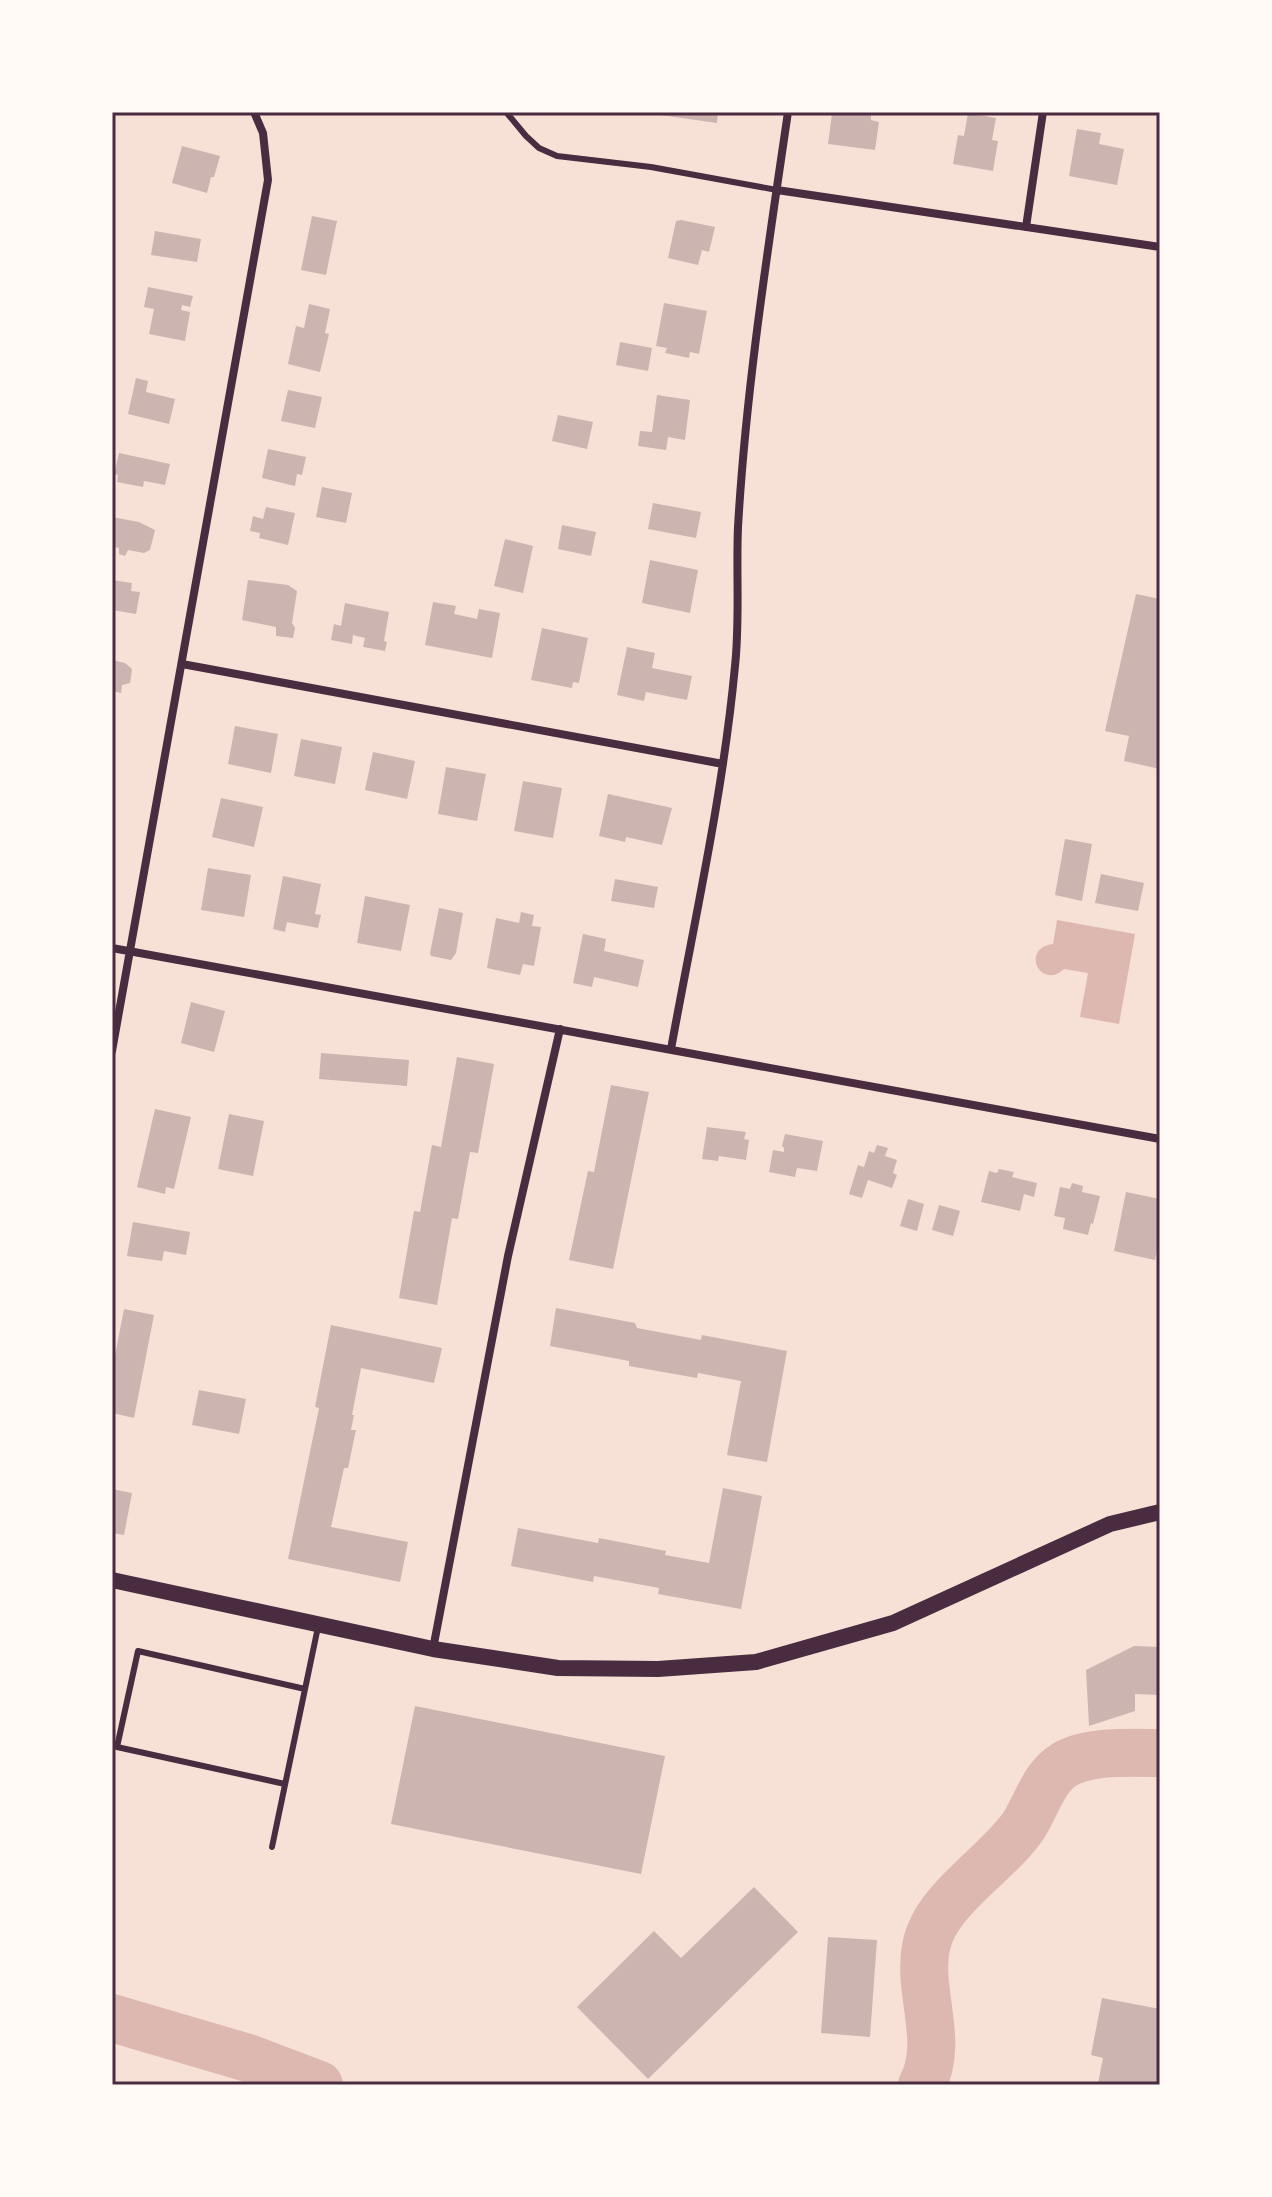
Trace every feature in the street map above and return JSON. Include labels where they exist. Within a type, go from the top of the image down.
[{"type":"main road","points":[[112,1580],[433,1649],[558,1668],[658,1669],[756,1662],[893,1623],[1110,1524],[1160,1512]]},
{"type":"street","points":[[112,1051],[268,180],[263,133],[254,112]]},
{"type":"street","points":[[671,1049],[723,764],[736,664],[738,527],[747,422],[788,112]]},
{"type":"street","points":[[1026,227],[1043,112]]},
{"type":"street","points":[[777,190],[1160,247]]},
{"type":"street","points":[[182,664],[723,764]]},
{"type":"street","points":[[112,948],[1160,1139]]},
{"type":"street","points":[[433,1649],[508,1256],[560,1029]]},
{"type":"lane","points":[[506,112],[539,148],[557,156],[651,167],[777,190]]},
{"type":"lane","points":[[272,1847],[319,1623]]},
{"type":"lane","points":[[285,1784],[117,1747],[138,1651],[305,1689]]},
{"type":"shaded area","points":[[1057,920],[1135,934],[1119,1024],[1080,1017],[1088,973],[1064,969],[1048,975],[1037,966],[1037,953],[1053,944]]},
{"type":"building","points":[[660,112],[718,112],[717,123],[660,115]]},
{"type":"building","points":[[844,112],[871,112],[871,120],[879,122],[875,150],[828,144],[832,114],[843,115]]},
{"type":"building","points":[[968,113],[996,118],[992,140],[998,141],[993,171],[953,164],[958,135],[964,136]]},
{"type":"building","points":[[1077,129],[1101,133],[1099,144],[1124,149],[1117,185],[1069,176]]},
{"type":"building","points":[[182,146],[220,156],[207,193],[172,183]]},
{"type":"building","points":[[312,216],[337,221],[326,275],[301,270]]},
{"type":"building","points":[[676,221],[715,227],[709,252],[702,250],[698,265],[668,258]]},
{"type":"building","points":[[155,231],[201,239],[197,262],[151,255]]},
{"type":"building","points":[[148,287],[193,296],[190,307],[182,305],[181,310],[190,312],[185,341],[149,334],[154,309],[144,307]]},
{"type":"building","points":[[664,303],[707,311],[699,354],[690,352],[689,358],[665,353],[667,348],[656,346]]},
{"type":"building","points":[[309,304],[330,309],[325,333],[329,334],[320,372],[288,364],[296,326],[304,328]]},
{"type":"building","points":[[620,342],[652,348],[648,371],[616,365]]},
{"type":"building","points":[[136,378],[148,381],[146,392],[175,399],[169,424],[128,414]]},
{"type":"building","points":[[288,390],[322,397],[315,428],[281,421]]},
{"type":"building","points":[[657,395],[690,400],[685,440],[668,437],[666,450],[638,446],[640,431],[652,432]]},
{"type":"building","points":[[558,415],[593,422],[587,449],[552,441]]},
{"type":"building","points":[[268,449],[306,457],[302,475],[297,474],[295,486],[262,478]]},
{"type":"building","points":[[119,453],[170,464],[165,485],[144,481],[143,487],[117,482],[118,475],[114,474]]},
{"type":"building","points":[[322,487],[352,493],[346,523],[316,517]]},
{"type":"building","points":[[653,503],[701,512],[696,538],[648,529]]},
{"type":"building","points":[[266,507],[295,513],[288,545],[259,538],[260,533],[250,531],[253,516],[263,519]]},
{"type":"building","points":[[112,517],[139,522],[155,530],[150,550],[144,553],[128,550],[125,556],[119,554],[119,548],[112,546]]},
{"type":"building","points":[[562,525],[596,532],[591,556],[558,549]]},
{"type":"building","points":[[505,539],[533,546],[523,593],[494,586]]},
{"type":"building","points":[[650,560],[698,570],[690,613],[642,603]]},
{"type":"building","points":[[112,580],[132,583],[131,591],[140,592],[136,614],[112,610]]},
{"type":"building","points":[[248,580],[288,585],[297,591],[293,638],[276,636],[276,627],[242,620]]},
{"type":"building","points":[[1136,594],[1160,599],[1160,769],[1124,761],[1129,736],[1105,731]]},
{"type":"building","points":[[433,602],[456,606],[454,614],[477,619],[479,609],[500,613],[492,658],[425,645]]},
{"type":"building","points":[[345,603],[389,612],[385,651],[363,647],[365,638],[353,635],[352,644],[331,640],[334,624],[341,626]]},
{"type":"building","points":[[542,628],[588,638],[579,683],[573,682],[572,688],[531,680]]},
{"type":"building","points":[[627,647],[655,653],[652,668],[692,676],[687,700],[646,692],[644,701],[617,695]]},
{"type":"building","points":[[112,660],[125,663],[132,669],[130,683],[122,685],[121,693],[112,691]]},
{"type":"building","points":[[235,726],[278,734],[271,773],[228,764]]},
{"type":"building","points":[[301,739],[342,747],[335,784],[294,776]]},
{"type":"building","points":[[373,752],[415,761],[407,799],[365,790]]},
{"type":"building","points":[[446,767],[486,774],[477,821],[438,814]]},
{"type":"building","points":[[523,781],[562,788],[553,838],[514,831]]},
{"type":"building","points":[[608,794],[672,808],[662,845],[626,837],[625,842],[599,836]]},
{"type":"building","points":[[221,798],[263,807],[254,847],[212,837]]},
{"type":"building","points":[[1065,839],[1092,844],[1082,901],[1055,895]]},
{"type":"building","points":[[208,868],[251,875],[244,917],[201,910]]},
{"type":"building","points":[[1101,874],[1144,883],[1138,911],[1095,903]]},
{"type":"building","points":[[283,876],[321,884],[315,914],[321,915],[318,928],[287,922],[285,932],[273,929]]},
{"type":"building","points":[[615,879],[658,887],[654,908],[611,901]]},
{"type":"building","points":[[365,896],[410,905],[401,951],[357,943]]},
{"type":"building","points":[[439,908],[463,913],[456,953],[451,960],[431,956],[430,953]]},
{"type":"building","points":[[521,912],[534,915],[532,926],[541,927],[534,966],[523,964],[520,975],[487,968],[496,918],[519,923]]},
{"type":"building","points":[[583,934],[606,939],[604,951],[644,960],[638,987],[594,977],[592,987],[573,983]]},
{"type":"building","points":[[191,1002],[225,1011],[214,1052],[181,1043]]},
{"type":"building","points":[[321,1053],[409,1060],[407,1086],[319,1079]]},
{"type":"building","points":[[457,1057],[494,1064],[478,1153],[470,1152],[458,1219],[452,1218],[437,1305],[399,1298],[414,1211],[420,1212],[432,1145],[441,1147]]},
{"type":"building","points":[[611,1085],[649,1092],[613,1269],[569,1260],[588,1171],[594,1172]]},
{"type":"building","points":[[155,1109],[191,1117],[174,1189],[166,1187],[165,1194],[137,1187]]},
{"type":"building","points":[[229,1114],[264,1121],[253,1176],[218,1169]]},
{"type":"building","points":[[707,1127],[746,1132],[744,1139],[749,1140],[746,1160],[719,1156],[718,1161],[702,1159]]},
{"type":"building","points":[[785,1134],[823,1141],[817,1171],[797,1168],[795,1177],[769,1172],[773,1150],[784,1152]]},
{"type":"building","points":[[877,1145],[888,1148],[885,1156],[897,1160],[893,1173],[897,1175],[892,1188],[868,1180],[862,1198],[849,1194],[858,1165],[864,1167],[869,1151],[874,1153]]},
{"type":"building","points":[[999,1169],[1014,1172],[1012,1177],[1037,1183],[1034,1197],[1024,1194],[1020,1211],[981,1202],[989,1171],[997,1173]]},
{"type":"building","points":[[1072,1183],[1083,1186],[1082,1192],[1100,1196],[1088,1235],[1063,1229],[1065,1218],[1054,1216],[1060,1187],[1070,1189]]},
{"type":"building","points":[[1126,1192],[1160,1199],[1160,1236],[1155,1260],[1114,1251]]},
{"type":"building","points":[[908,1199],[924,1204],[917,1231],[900,1226]]},
{"type":"building","points":[[939,1205],[960,1211],[953,1236],[932,1230]]},
{"type":"building","points":[[133,1222],[190,1232],[186,1255],[164,1251],[162,1261],[127,1256]]},
{"type":"building","points":[[556,1308],[701,1340],[702,1335],[787,1351],[767,1462],[727,1455],[741,1381],[698,1373],[697,1378],[629,1366],[629,1361],[550,1346]]},
{"type":"building","points":[[124,1309],[154,1315],[134,1418],[112,1413],[112,1371]]},
{"type":"building","points":[[331,1325],[442,1348],[434,1383],[361,1368],[352,1415],[351,1430],[356,1430],[331,1527],[408,1542],[400,1582],[288,1559],[319,1408],[315,1407]]},
{"type":"building","points":[[199,1390],[246,1399],[239,1434],[192,1425]]},
{"type":"building","points":[[723,1488],[762,1496],[741,1609],[658,1594],[659,1588],[594,1576],[593,1582],[511,1566],[518,1528],[598,1543],[599,1538],[709,1563]]},
{"type":"building","points":[[112,1489],[132,1493],[124,1535],[112,1533]]},
{"type":"building","points":[[1134,1646],[1160,1647],[1160,1695],[1135,1694],[1135,1711],[1089,1726],[1086,1670]]},
{"type":"building","points":[[415,1706],[665,1756],[641,1874],[391,1824]]},
{"type":"building","points":[[754,1887],[798,1932],[648,2079],[577,2007],[654,1931],[681,1958]]},
{"type":"building","points":[[828,1937],[877,1940],[870,2037],[821,2033]]},
{"type":"building","points":[[1102,1998],[1160,2009],[1160,2085],[1098,2083],[1103,2058],[1091,2055]]},
{"type":"waterway","points":[[922,2085],[931,2052],[924,1964],[926,1947],[941,1913],[1012,1840],[1057,1770],[1085,1757],[1160,1753]]},
{"type":"waterway","points":[[112,2018],[248,2058],[319,2085]]}]
